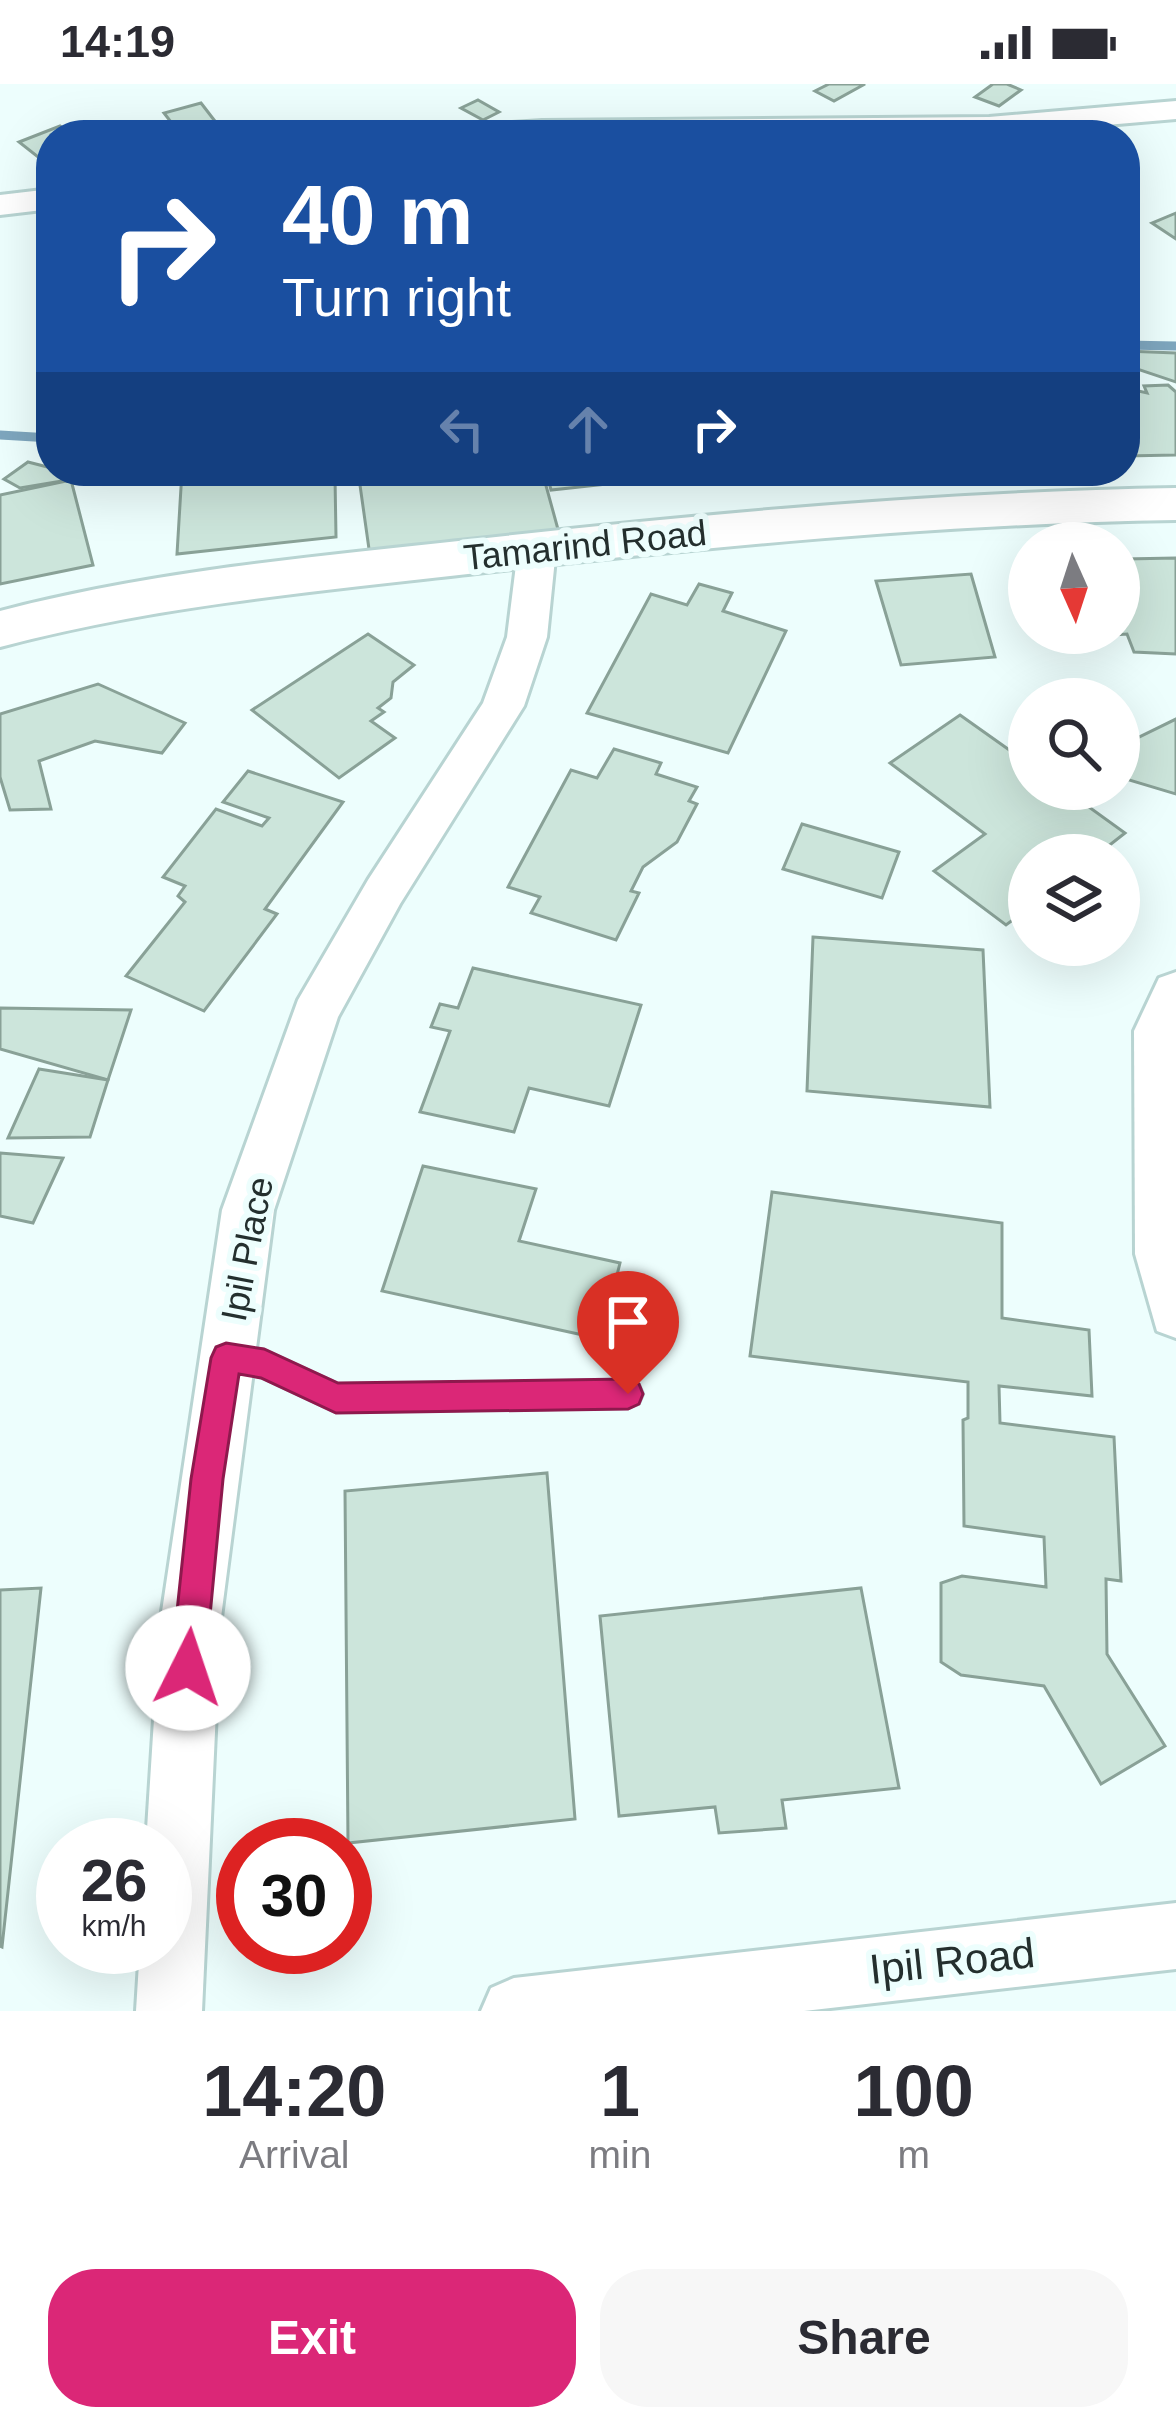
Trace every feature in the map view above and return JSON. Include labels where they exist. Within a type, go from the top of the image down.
[{"type":"street","points":[[1059,120],[1176,110]]},
{"type":"street","points":[[0,205],[36,201]]},
{"type":"street","name":"Tamarind Road","points":[[0,629],[46,615],[196,589],[537,549],[946,514],[1176,504]]},
{"type":"street","name":"Ipil Place","points":[[169,2011],[190,1625],[248,1210],[315,1014],[384,892],[503,706],[526,637],[537,549]]},
{"type":"street","points":[[1176,991],[1158,1031],[1162,1254],[1176,1315]]},
{"type":"street","name":"Ipil Road","points":[[514,2011],[1176,1936]]},
{"type":"lane","points":[[226,1358],[264,1364],[336,1398],[628,1394]]},
{"type":"building","points":[[829,84],[865,84],[834,101],[815,91]]},
{"type":"building","points":[[993,84],[1021,90],[999,106],[975,97]]},
{"type":"building","points":[[478,100],[499,112],[483,120],[461,108]]},
{"type":"building","points":[[201,103],[214,120],[169,120],[164,113]]},
{"type":"building","points":[[36,135],[36,155],[19,142]]},
{"type":"building","points":[[1176,213],[1176,239],[1152,223]]},
{"type":"building","points":[[1140,352],[1176,353],[1176,382],[1140,370]]},
{"type":"building","points":[[1168,385],[1176,392],[1176,455],[1140,456],[1140,391],[1147,393],[1144,386]]},
{"type":"building","points":[[28,462],[36,464],[36,485],[20,488],[4,479]]},
{"type":"building","points":[[43,486],[73,486],[93,565],[0,584],[0,495]]},
{"type":"building","points":[[181,486],[335,486],[336,537],[177,554]]},
{"type":"building","points":[[360,486],[546,486],[559,533],[370,556]]},
{"type":"building","points":[[1176,558],[1176,654],[1140,652],[1140,559]]},
{"type":"building","points":[[971,574],[995,657],[901,665],[876,581]]},
{"type":"building","points":[[699,584],[732,593],[723,611],[786,631],[728,753],[587,713],[651,594],[687,605]]},
{"type":"building","points":[[368,634],[414,665],[393,682],[391,698],[378,708],[384,712],[371,721],[395,738],[339,778],[252,710]]},
{"type":"building","points":[[98,684],[185,723],[162,753],[95,741],[39,761],[51,809],[10,810],[0,777],[0,714]]},
{"type":"building","points":[[960,715],[1008,749],[1008,810],[1093,810],[1125,833],[1008,834],[1006,925],[934,871],[985,834],[890,763]]},
{"type":"building","points":[[1176,719],[1176,794],[1140,783],[1140,737]]},
{"type":"building","points":[[614,749],[661,763],[656,774],[697,787],[689,801],[697,804],[677,842],[643,867],[631,891],[639,893],[616,940],[531,913],[540,897],[508,887],[571,770],[597,778]]},
{"type":"building","points":[[248,771],[343,802],[265,909],[277,914],[204,1011],[126,976],[185,902],[178,896],[185,886],[163,877],[216,809],[262,826],[269,818],[223,802]]},
{"type":"building","points":[[802,824],[899,852],[882,898],[783,869]]},
{"type":"building","points":[[813,937],[983,950],[990,1107],[807,1091]]},
{"type":"building","points":[[473,968],[641,1005],[609,1106],[529,1088],[514,1132],[420,1112],[450,1031],[431,1027],[440,1004],[458,1008]]},
{"type":"building","points":[[0,1008],[131,1010],[108,1080],[0,1049]]},
{"type":"building","points":[[39,1069],[108,1080],[90,1137],[8,1138]]},
{"type":"building","points":[[0,1153],[63,1158],[33,1223],[0,1216]]},
{"type":"building","points":[[423,1166],[536,1189],[519,1241],[620,1263],[601,1339],[382,1291]]},
{"type":"building","points":[[772,1192],[1002,1223],[1002,1318],[1089,1330],[1092,1396],[999,1386],[1000,1423],[1114,1437],[1121,1581],[1106,1579],[1107,1654],[1165,1746],[1101,1784],[1044,1686],[961,1675],[941,1662],[941,1583],[962,1576],[1046,1587],[1044,1537],[964,1526],[963,1420],[968,1418],[968,1382],[750,1356]]},
{"type":"building","points":[[547,1473],[575,1819],[372,1840],[372,1818],[348,1818],[345,1491]]},
{"type":"building","points":[[41,1588],[2,1947],[0,1590]]},
{"type":"building","points":[[861,1588],[899,1788],[782,1800],[786,1828],[719,1833],[715,1807],[619,1816],[600,1616]]},
{"type":"waterway","points":[[1140,345],[1176,346]]},
{"type":"waterway","points":[[0,435],[36,437]]},
{"type":"route","points":[[188,1668],[207,1479],[226,1358],[264,1364],[336,1398],[628,1394]]}]
